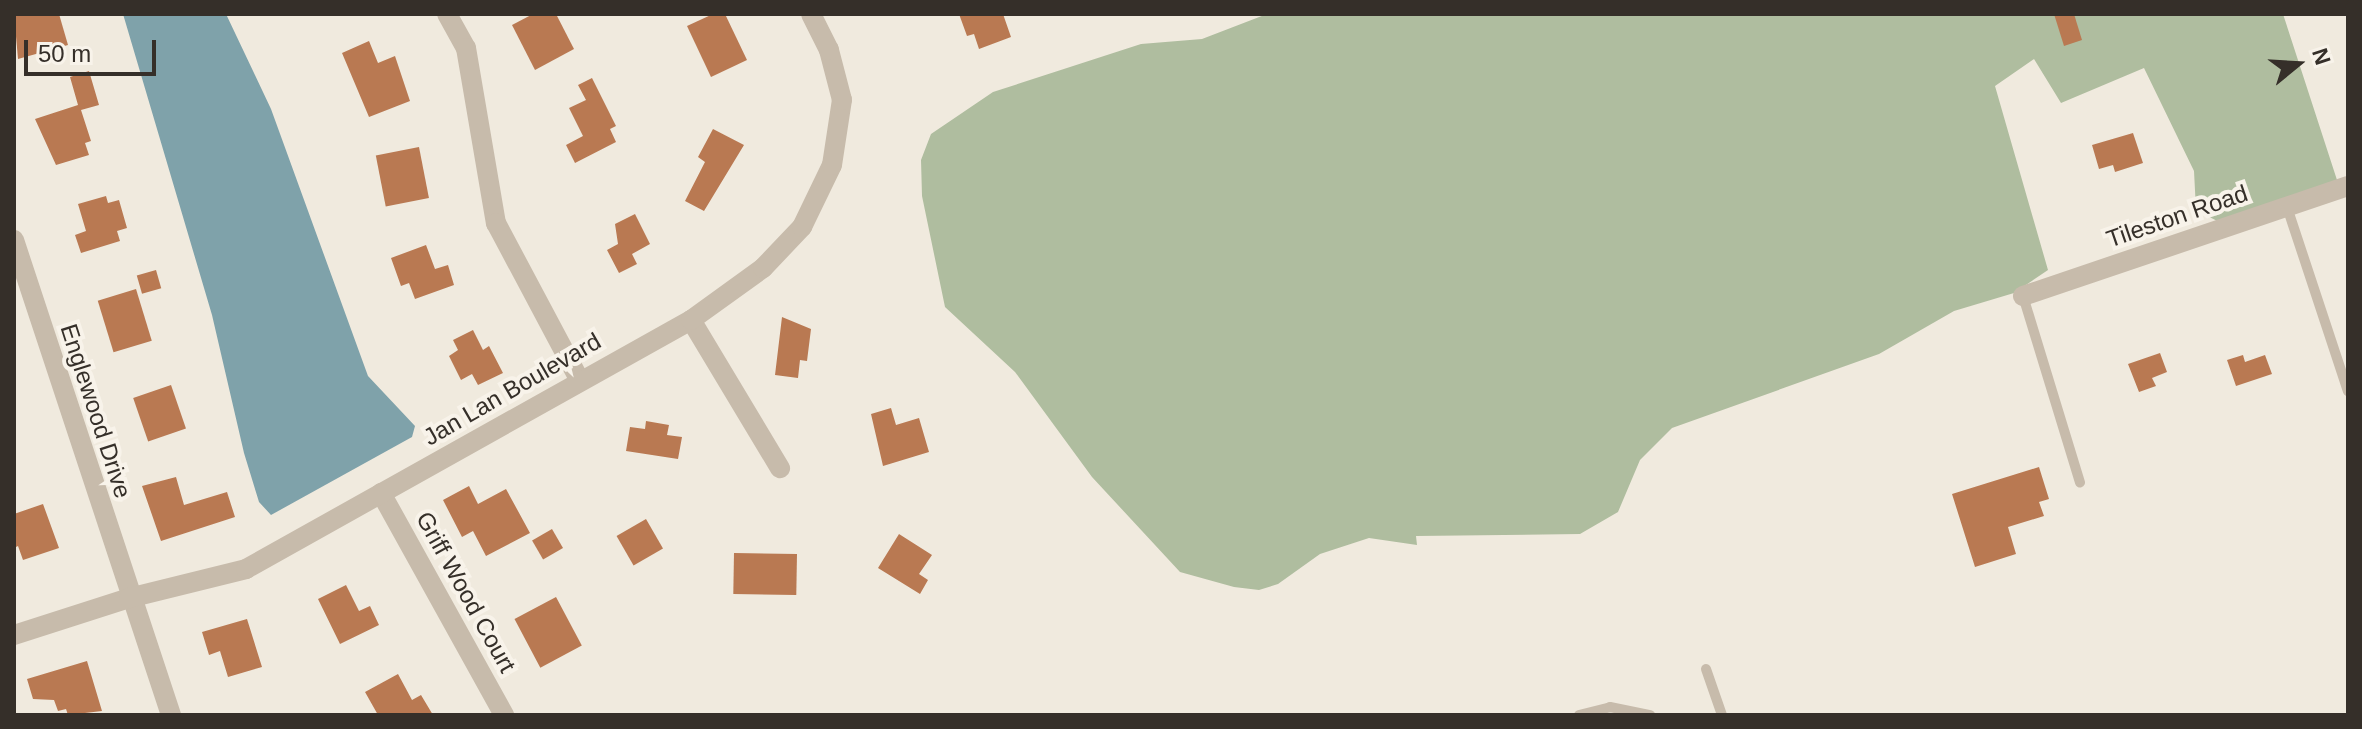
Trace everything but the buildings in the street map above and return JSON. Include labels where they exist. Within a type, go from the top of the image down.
[{"type":"street","points":[[447,14],[466,48],[496,223],[579,379]]},
{"type":"street","name":"Jan Lan Boulevard","points":[[14,635],[129,598],[246,569],[579,379],[691,320],[763,268],[802,227],[832,165],[842,100],[829,50],[811,14]]},
{"type":"street","name":"Tileston Road","points":[[2023,296],[2348,186]]},
{"type":"street","name":"Englewood Drive","points":[[14,240],[129,598],[171,715]]},
{"type":"street","points":[[691,320],[780,468]]},
{"type":"street","name":"Griff Wood Court","points":[[381,493],[504,715]]},
{"type":"lane","points":[[2287,207],[2348,391]]},
{"type":"lane","points":[[2023,296],[2080,482]]},
{"type":"lane","points":[[1706,669],[1722,715]]},
{"type":"lane","points":[[1579,715],[1610,707],[1650,715]]},
{"type":"green space","points":[[1267,14],[2283,14],[2337,180],[2223,224],[2196,210],[2194,171],[2144,68],[2061,103],[2034,59],[1995,86],[2048,270],[2014,293],[1954,311],[1879,354],[1672,428],[1640,460],[1618,512],[1580,534],[1416,536],[1417,545],[1369,538],[1320,554],[1278,584],[1259,590],[1234,587],[1180,572],[1092,477],[1015,372],[945,307],[922,196],[921,160],[931,134],[993,92],[1141,44],[1202,39]]},
{"type":"water","points":[[123,14],[226,14],[271,109],[368,376],[415,426],[412,437],[271,515],[259,502],[244,453],[212,315]]}]
